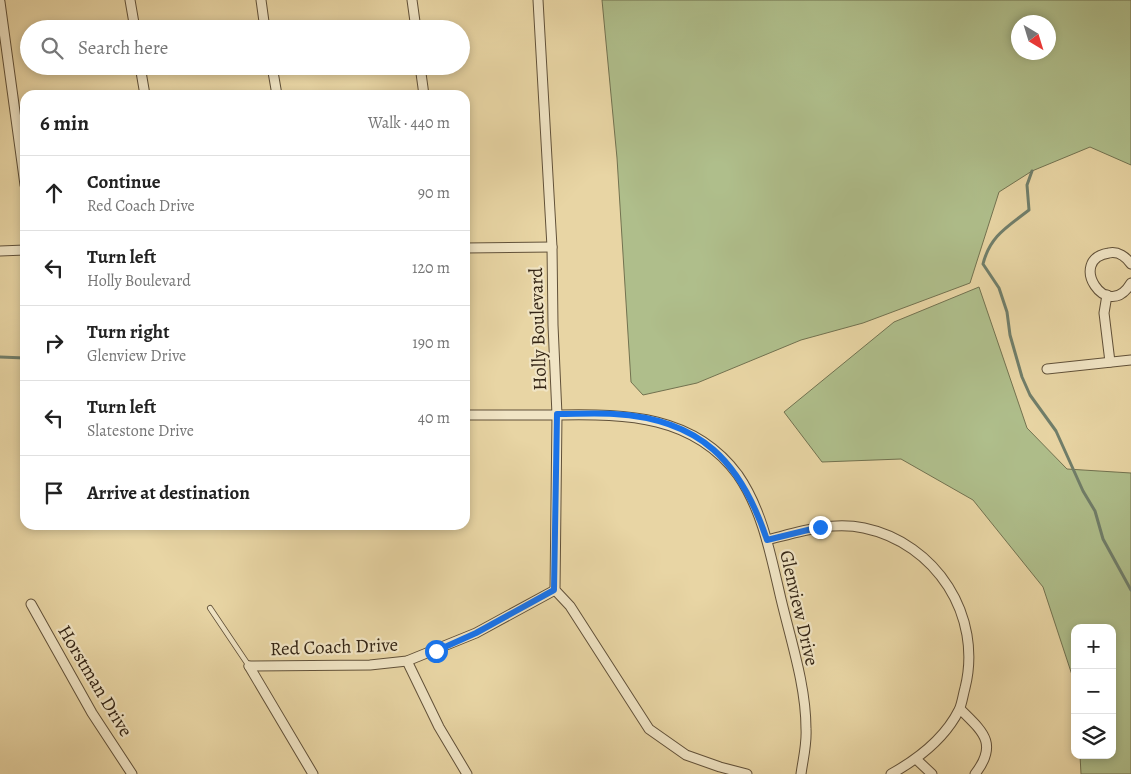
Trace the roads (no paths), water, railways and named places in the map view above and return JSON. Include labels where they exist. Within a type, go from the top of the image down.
[{"type":"street","points":[[130,0],[133,20]]},
{"type":"street","points":[[261,0],[264,20]]},
{"type":"street","points":[[412,0],[415,20]]},
{"type":"street","name":"Holly Boulevard","points":[[538,0],[552,248],[552,325],[557,414],[554,590]]},
{"type":"street","points":[[0,2],[20,148]]},
{"type":"street","points":[[142,75],[144,90]]},
{"type":"street","points":[[273,75],[275,90]]},
{"type":"street","points":[[421,75],[423,90]]},
{"type":"street","points":[[470,248],[552,248]]},
{"type":"street","points":[[0,251],[20,250]]},
{"type":"street","points":[[1131,264],[1122,255],[1108,253],[1095,260],[1091,266],[1091,281],[1100,292],[1107,295],[1120,294],[1131,283]]},
{"type":"street","points":[[1107,295],[1104,314],[1110,362]]},
{"type":"street","points":[[1047,368],[1131,360]]},
{"type":"street","name":"Glenview Drive","points":[[470,416],[614,414],[642,417],[687,432],[725,460],[738,476],[757,510],[767,540],[794,653],[806,720],[801,774]]},
{"type":"street","points":[[767,540],[820,527],[842,525],[881,532],[916,550],[943,578],[954,594],[961,611],[969,655],[968,675],[960,709],[936,740],[916,759],[891,774]]},
{"type":"street","points":[[554,590],[570,606],[649,729],[686,755],[747,774]]},
{"type":"street","name":"Red Coach Drive","points":[[249,666],[370,664],[407,661],[476,633],[554,590]]},
{"type":"street","name":"Horstman Drive","points":[[31,604],[92,713],[132,774]]},
{"type":"street","points":[[407,661],[439,727],[467,774]]},
{"type":"street","points":[[249,666],[313,774]]},
{"type":"street","points":[[960,709],[974,722],[986,738],[986,757],[975,774]]},
{"type":"street","points":[[916,759],[932,774]]},
{"type":"lane","points":[[210,608],[249,666]]},
{"type":"waterway","points":[[1032,171],[1027,185],[1029,210],[1000,233],[990,246],[983,264],[999,288],[1007,312],[1010,335],[1022,377],[1030,395],[1056,431],[1083,491],[1095,511],[1103,539],[1131,590]]},
{"type":"waterway","points":[[0,357],[20,358]]}]
